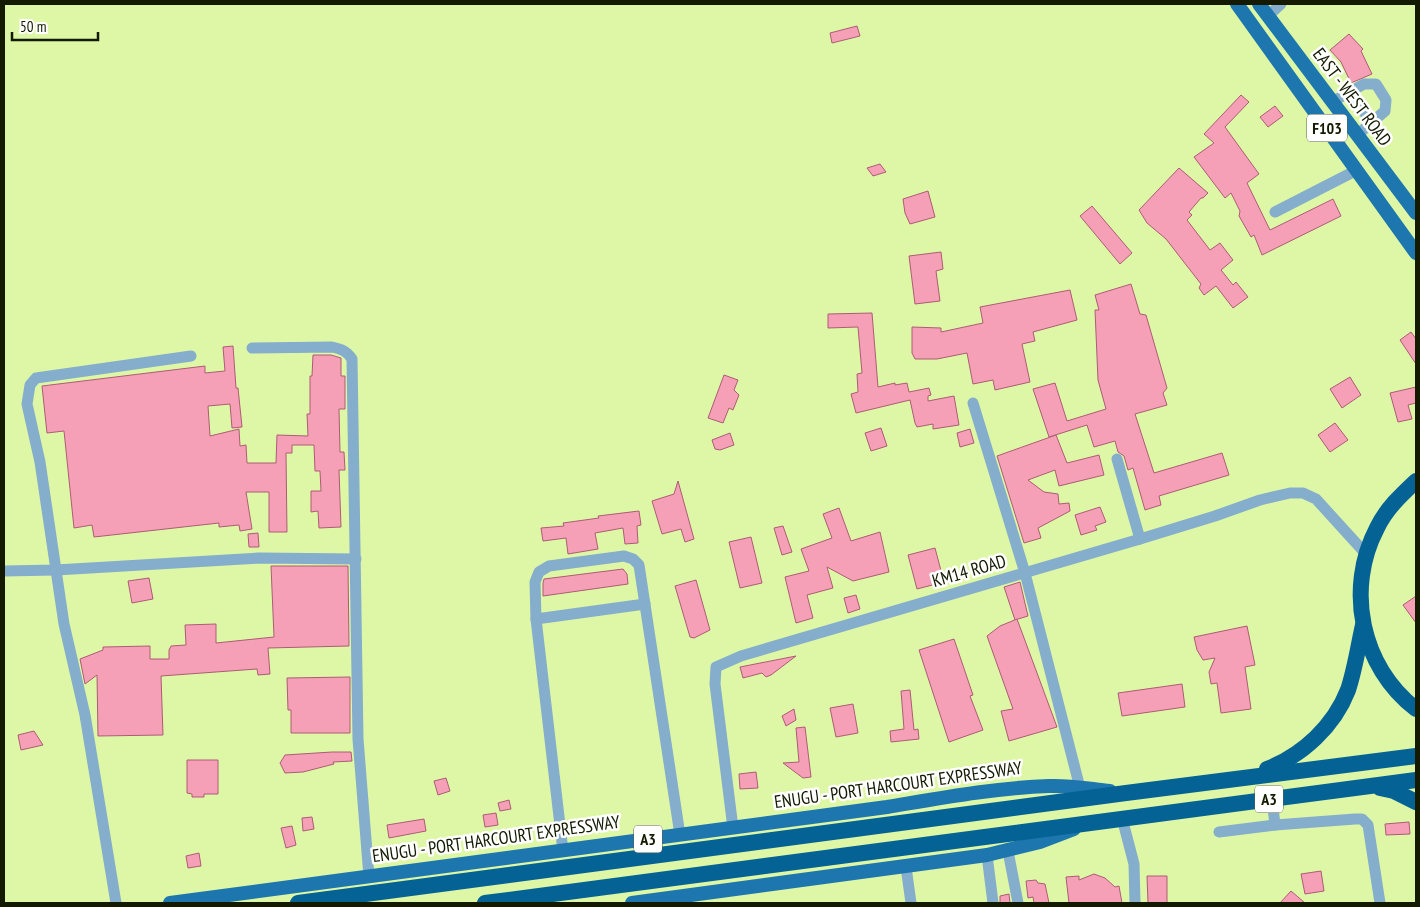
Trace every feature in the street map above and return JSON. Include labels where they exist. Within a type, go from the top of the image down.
[{"type":"highway","points":[[1416,482],[1388,510],[1377,527],[1366,554],[1360,592],[1363,626],[1381,668],[1393,687],[1406,702],[1416,709]]},
{"type":"highway","points":[[1242,778],[1289,759],[1320,734],[1332,720],[1348,689],[1363,626]]},
{"type":"highway","name":"ENUGU - PORT HARCOURT EXPRESSWAY","points":[[298,903],[1416,756]]},
{"type":"highway","name":"A3","points":[[485,903],[1416,780]]},
{"type":"highway","points":[[1370,786],[1394,791],[1416,802]]},
{"type":"main road","name":"EAST - WEST ROAD","points":[[1237,4],[1416,253]]},
{"type":"main road","name":"EAST - WEST ROAD","points":[[1259,4],[1416,213]]},
{"type":"main road","name":"ENUGU - PORT HARCOURT EXPRESSWAY","points":[[170,903],[887,807],[1010,788],[1051,786],[1126,793]]},
{"type":"main road","name":"A3","points":[[632,903],[987,856],[1040,842],[1072,830],[1122,818]]},
{"type":"street","points":[[1268,16],[1281,4]]},
{"type":"street","points":[[1332,102],[1364,84],[1376,84],[1386,100],[1385,111],[1357,135]]},
{"type":"street","points":[[1349,92],[1372,123]]},
{"type":"street","points":[[1275,212],[1357,170]]},
{"type":"street","points":[[252,348],[332,347],[344,350],[352,359],[358,739],[369,877]]},
{"type":"street","points":[[116,903],[85,715],[64,624],[40,462],[28,404],[28,394],[32,380],[36,378],[192,356]]},
{"type":"street","points":[[973,403],[1026,573],[1080,788]]},
{"type":"street","points":[[1117,458],[1140,539]]},
{"type":"street","name":"KM14 ROAD","points":[[733,828],[715,684],[716,667],[741,656],[1140,539],[1260,500],[1290,493],[1303,493],[1316,499],[1366,554]]},
{"type":"street","points":[[563,851],[536,619],[535,582],[539,572],[549,566],[624,556],[634,558],[639,565],[680,835]]},
{"type":"street","points":[[4,571],[56,570],[259,558],[356,559]]},
{"type":"street","points":[[536,619],[645,604]]},
{"type":"street","points":[[1272,799],[1275,825]]},
{"type":"street","points":[[1122,818],[1134,864],[1135,903]]},
{"type":"street","points":[[1219,832],[1275,825],[1355,819],[1364,821],[1368,825],[1380,903]]},
{"type":"street","points":[[1008,851],[1018,903]]},
{"type":"street","points":[[987,856],[993,903]]},
{"type":"street","points":[[906,867],[911,903]]},
{"type":"building","points":[[857,26],[860,36],[832,43],[830,33]]},
{"type":"building","points":[[1349,34],[1363,49],[1361,51],[1372,74],[1351,83],[1341,62],[1330,50]]},
{"type":"building","points":[[1241,95],[1249,102],[1225,127],[1259,174],[1247,183],[1270,230],[1333,199],[1341,216],[1262,255],[1254,235],[1251,237],[1239,216],[1240,211],[1231,193],[1225,198],[1194,157],[1214,143],[1204,134]]},
{"type":"building","points":[[1275,106],[1283,116],[1268,127],[1260,117]]},
{"type":"building","points":[[880,164],[886,172],[873,176],[867,168]]},
{"type":"building","points":[[1179,168],[1208,193],[1189,212],[1192,215],[1187,220],[1210,250],[1220,243],[1233,260],[1221,270],[1233,285],[1236,282],[1248,297],[1233,308],[1216,286],[1204,295],[1199,288],[1201,284],[1166,239],[1147,223],[1139,210]]},
{"type":"building","points":[[928,191],[935,217],[910,224],[905,213],[903,199]]},
{"type":"building","points":[[1092,206],[1132,253],[1120,264],[1080,216]]},
{"type":"building","points":[[941,252],[943,269],[936,271],[940,301],[915,304],[909,256]]},
{"type":"building","points":[[1131,284],[1140,314],[1146,315],[1167,388],[1163,393],[1167,405],[1135,414],[1154,473],[1222,453],[1229,475],[1159,496],[1161,505],[1145,510],[1133,468],[1128,470],[1124,456],[1118,452],[1115,441],[1094,447],[1087,425],[1049,437],[1033,389],[1055,383],[1067,421],[1106,409],[1098,380],[1095,310],[1099,310],[1095,295]]},
{"type":"building","points":[[1070,290],[1077,320],[1033,332],[1035,341],[1022,344],[1030,382],[995,390],[993,380],[973,384],[967,353],[937,359],[915,359],[912,353],[912,327],[941,328],[941,332],[983,323],[980,307]]},
{"type":"building","points":[[872,313],[878,387],[895,383],[895,385],[907,383],[909,392],[929,388],[931,395],[928,396],[928,401],[954,396],[959,425],[933,429],[933,424],[917,427],[910,400],[856,413],[851,394],[858,392],[857,374],[862,373],[858,327],[828,328],[828,314]]},
{"type":"building","points":[[1411,332],[1416,339],[1416,364],[1400,340]]},
{"type":"building","points":[[233,346],[236,388],[238,388],[242,427],[232,428],[230,404],[208,406],[210,436],[239,429],[240,446],[246,445],[247,463],[276,463],[277,435],[308,436],[307,414],[310,414],[310,376],[312,376],[313,355],[331,355],[341,358],[341,376],[345,376],[345,409],[339,409],[340,452],[344,452],[345,470],[339,470],[341,527],[319,528],[318,511],[311,512],[311,491],[321,491],[320,471],[315,471],[314,445],[292,445],[292,453],[286,453],[287,532],[269,532],[269,492],[246,492],[252,529],[240,531],[239,525],[219,527],[219,523],[94,537],[92,525],[74,528],[64,431],[47,433],[42,386],[205,366],[205,373],[225,371],[223,347]]},
{"type":"building","points":[[724,375],[738,380],[734,390],[739,395],[733,410],[729,408],[723,423],[708,418]]},
{"type":"building","points":[[1350,377],[1361,395],[1342,408],[1330,389]]},
{"type":"building","points":[[1416,387],[1416,403],[1408,405],[1412,419],[1398,422],[1390,393]]},
{"type":"building","points":[[1335,423],[1348,440],[1330,452],[1318,435]]},
{"type":"building","points":[[881,428],[887,446],[871,451],[865,433]]},
{"type":"building","points":[[970,429],[974,443],[960,447],[957,433]]},
{"type":"building","points":[[730,433],[734,445],[720,450],[715,449],[712,440]]},
{"type":"building","points":[[1056,435],[1067,463],[1099,455],[1104,475],[1059,486],[1055,470],[1028,480],[1044,492],[1058,494],[1059,504],[1069,503],[1070,511],[1038,528],[1041,538],[1024,543],[997,456]]},
{"type":"building","points":[[678,481],[694,539],[685,542],[681,529],[662,534],[652,501],[674,494]]},
{"type":"building","points":[[1100,507],[1106,522],[1095,526],[1097,530],[1081,535],[1075,515]]},
{"type":"building","points":[[839,508],[851,541],[880,532],[889,572],[853,581],[827,567],[833,588],[807,595],[813,618],[796,623],[785,577],[809,571],[801,549],[832,538],[823,514]]},
{"type":"building","points":[[639,511],[641,525],[637,526],[638,543],[625,544],[623,528],[595,533],[598,549],[568,554],[566,538],[543,541],[541,528],[564,526],[563,523],[599,518],[598,516]]},
{"type":"building","points":[[783,526],[792,552],[782,555],[774,528]]},
{"type":"building","points":[[258,533],[259,547],[249,547],[248,534]]},
{"type":"building","points":[[751,537],[762,583],[740,588],[729,542]]},
{"type":"building","points":[[935,548],[944,582],[917,589],[908,555]]},
{"type":"building","points":[[271,566],[348,566],[349,646],[268,648],[270,674],[258,675],[257,669],[161,676],[163,735],[98,736],[97,675],[85,684],[80,659],[103,650],[103,647],[150,646],[150,659],[169,659],[171,646],[186,645],[185,625],[216,624],[216,643],[274,637]]},
{"type":"building","points":[[623,569],[627,574],[628,584],[543,596],[544,579]]},
{"type":"building","points":[[149,578],[153,599],[132,603],[128,581]]},
{"type":"building","points":[[696,580],[710,630],[694,638],[690,637],[675,586]]},
{"type":"building","points":[[1020,582],[1028,616],[1015,620],[1004,587]]},
{"type":"building","points":[[856,595],[860,609],[848,613],[844,598]]},
{"type":"building","points":[[1416,596],[1416,623],[1403,605]]},
{"type":"building","points":[[1017,619],[1057,727],[1009,741],[1001,711],[1013,709],[987,636],[1000,626]]},
{"type":"building","points":[[1247,626],[1255,665],[1245,667],[1251,709],[1221,713],[1217,683],[1211,684],[1209,672],[1215,658],[1203,660],[1197,650],[1194,637]]},
{"type":"building","points":[[954,639],[973,695],[970,696],[983,730],[949,742],[919,650]]},
{"type":"building","points":[[796,656],[771,675],[766,677],[762,673],[743,678],[740,667]]},
{"type":"building","points":[[350,677],[350,733],[291,733],[291,710],[288,710],[287,678]]},
{"type":"building","points":[[1182,684],[1185,707],[1122,716],[1118,693]]},
{"type":"building","points":[[910,690],[914,730],[918,729],[919,739],[891,742],[890,731],[904,729],[901,691]]},
{"type":"building","points":[[853,704],[858,733],[836,737],[830,708]]},
{"type":"building","points":[[794,709],[796,720],[786,726],[782,716]]},
{"type":"building","points":[[805,727],[811,777],[803,778],[783,763],[799,762],[796,728]]},
{"type":"building","points":[[34,731],[43,745],[21,750],[18,735]]},
{"type":"building","points":[[351,752],[352,761],[333,762],[334,764],[303,772],[285,773],[280,763],[285,755]]},
{"type":"building","points":[[187,760],[218,760],[218,794],[204,794],[204,797],[192,797],[192,794],[187,793]]},
{"type":"building","points":[[756,772],[758,788],[740,789],[739,774]]},
{"type":"building","points":[[446,778],[450,791],[438,795],[434,781]]},
{"type":"building","points":[[509,800],[511,809],[500,811],[498,803]]},
{"type":"building","points":[[496,813],[498,825],[485,827],[483,815]]},
{"type":"building","points":[[312,817],[314,829],[303,831],[302,818]]},
{"type":"building","points":[[424,819],[426,831],[389,838],[387,825]]},
{"type":"building","points":[[1409,822],[1410,834],[1386,835],[1385,824]]},
{"type":"building","points":[[292,826],[296,845],[286,848],[281,828]]},
{"type":"building","points":[[199,853],[201,866],[188,868],[186,856]]},
{"type":"building","points":[[1321,871],[1324,891],[1305,894],[1301,874]]},
{"type":"building","points":[[1094,874],[1105,878],[1115,887],[1119,886],[1122,903],[1069,903],[1066,877],[1079,876],[1079,880]]},
{"type":"building","points":[[1147,876],[1167,876],[1167,903],[1148,903]]},
{"type":"building","points":[[1036,880],[1038,883],[1045,884],[1049,903],[1034,903],[1033,897],[1028,898],[1026,881]]},
{"type":"building","points":[[1291,891],[1305,903],[1280,903]]},
{"type":"building","points":[[1009,894],[1010,903],[1000,903],[1000,896]]}]
